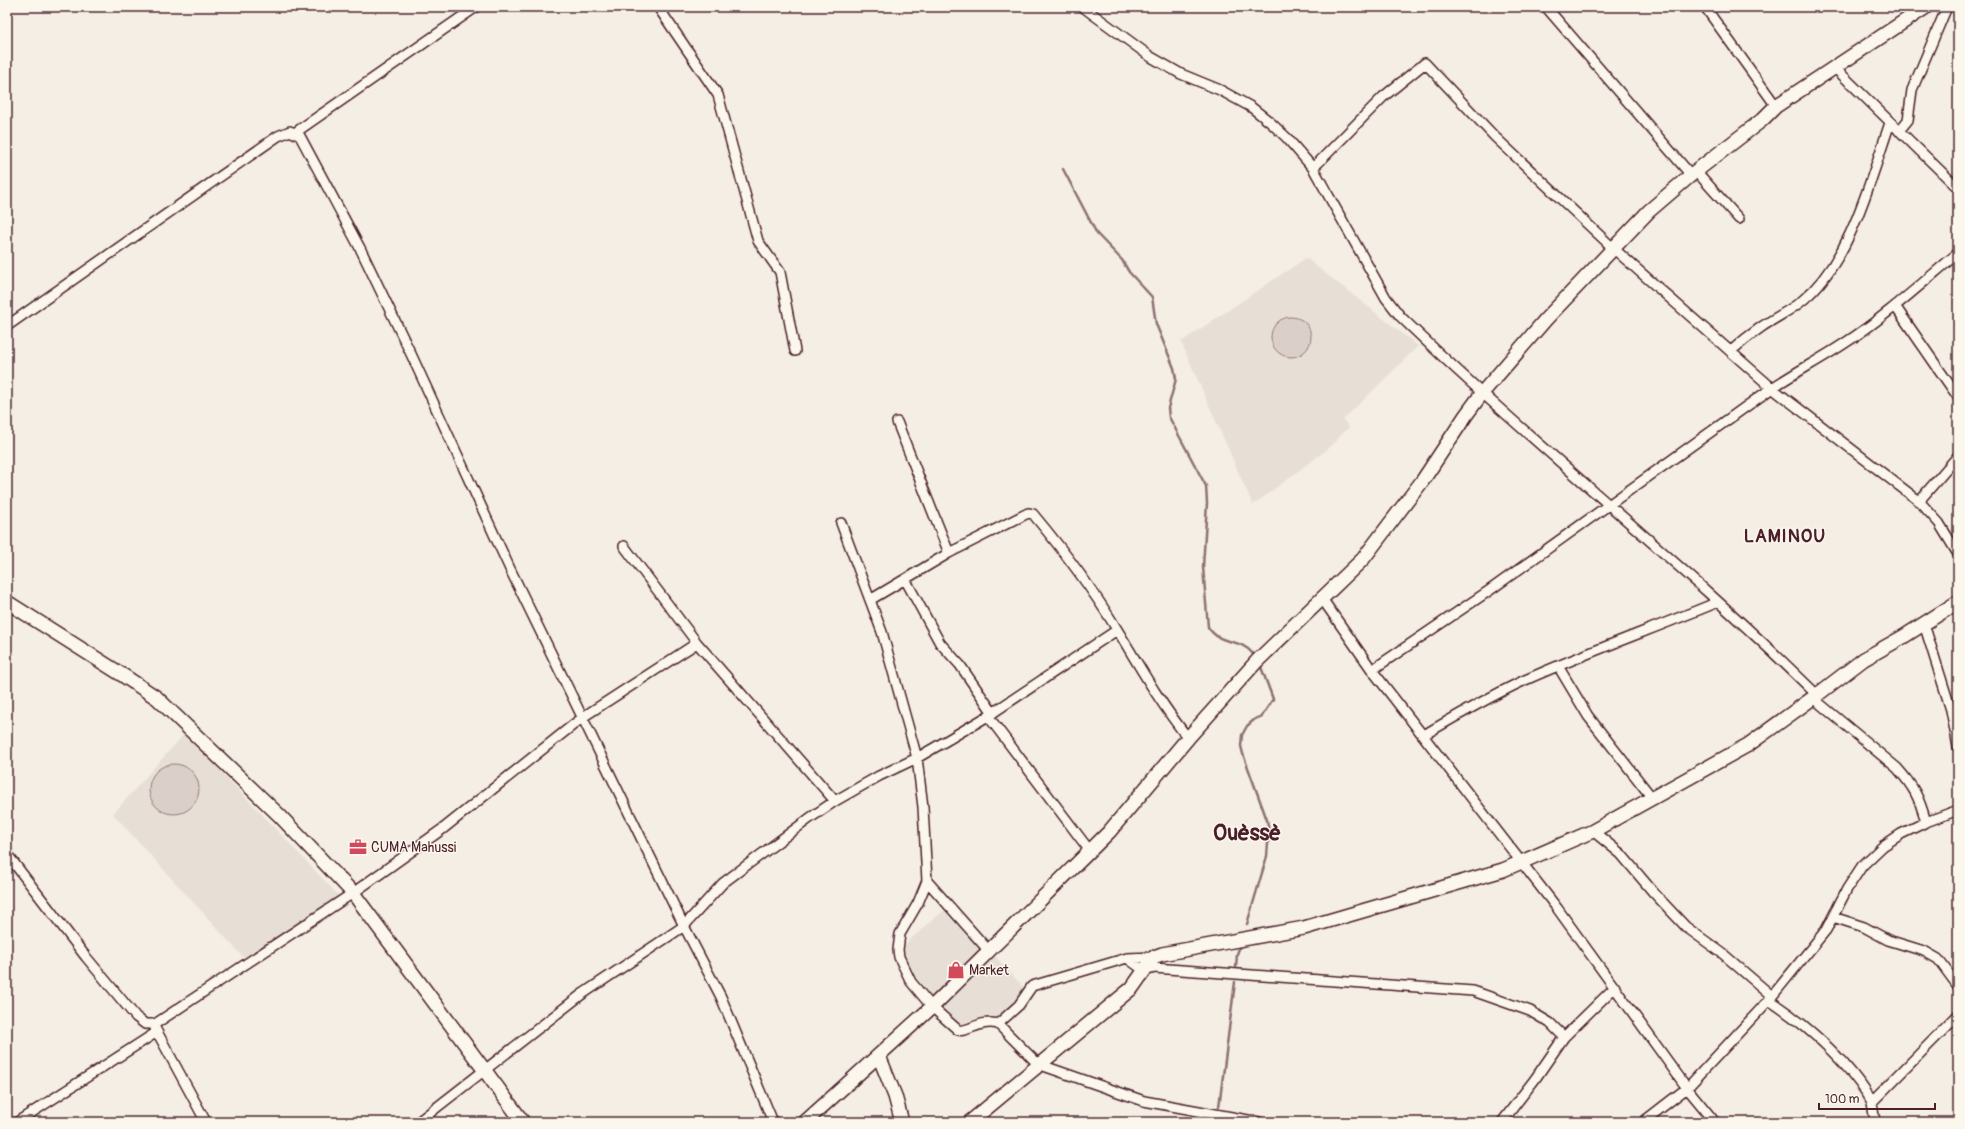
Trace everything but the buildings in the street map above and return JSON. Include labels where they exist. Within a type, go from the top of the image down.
[{"type":"street","points":[[296,132],[476,7]]},
{"type":"street","points":[[658,7],[718,95],[758,242],[780,272],[795,351]]},
{"type":"street","points":[[1083,7],[1151,57],[1181,74],[1220,90],[1270,122],[1287,138],[1313,168],[1392,307],[1421,336],[1543,448],[1610,505],[1759,637],[1815,697],[1897,768],[1909,781],[1918,796],[1926,822]]},
{"type":"street","points":[[1546,7],[1694,173],[1739,218]]},
{"type":"street","points":[[1705,7],[1776,106]]},
{"type":"street","points":[[806,1122],[932,1007],[1109,832],[1188,738],[1257,661],[1323,600],[1363,559],[1423,480],[1483,392],[1546,319],[1649,211],[1694,173],[1762,120],[1776,106],[1925,7]]},
{"type":"street","points":[[1899,131],[1908,120],[1912,90],[1947,7]]},
{"type":"street","points":[[1313,168],[1383,97],[1425,63],[1495,137],[1613,248],[1772,388],[1920,501],[1939,523],[1958,554]]},
{"type":"street","points":[[1834,67],[1958,188]]},
{"type":"street","points":[[1731,351],[1761,327],[1803,300],[1828,271],[1857,217],[1890,123]]},
{"type":"street","points":[[7,326],[278,136],[290,131],[296,132],[307,146],[363,255],[510,569],[684,926],[721,997],[773,1122]]},
{"type":"street","points":[[1372,670],[1490,590],[1772,388],[1801,368],[1844,344],[1895,306],[1958,253]]},
{"type":"street","points":[[1895,306],[1958,397]]},
{"type":"street","points":[[897,422],[949,553]]},
{"type":"street","points":[[1920,501],[1958,456]]},
{"type":"street","points":[[870,600],[949,553],[1028,513],[1033,514],[1064,551],[1117,630],[1161,703],[1188,738]]},
{"type":"street","points":[[841,523],[882,632],[917,758],[923,806],[927,881],[918,903],[900,934],[898,950],[902,966],[911,982],[932,1007],[961,1031],[979,1023],[992,1022],[998,1024],[1038,1064],[1144,1101],[1260,1122]]},
{"type":"street","points":[[624,546],[697,643],[836,801]]},
{"type":"street","points":[[905,579],[940,643],[960,665],[991,715],[1090,851]]},
{"type":"street","points":[[1323,600],[1372,670],[1424,735],[1521,862],[1615,987],[1687,1088],[1715,1122]]},
{"type":"street","points":[[7,602],[157,698],[280,816],[353,893],[522,1122]]},
{"type":"street","points":[[1424,735],[1489,698],[1558,666],[1718,602]]},
{"type":"street","points":[[998,1024],[1018,1005],[1032,986],[1127,958],[1154,957],[1162,954],[1304,928],[1503,870],[1593,831],[1748,745],[1815,697],[1864,659],[1958,602]]},
{"type":"street","points":[[1924,624],[1951,710],[1958,747]]},
{"type":"street","points":[[418,1122],[581,995],[684,926],[723,884],[774,843],[836,801],[879,776],[917,758],[991,715],[1117,630]]},
{"type":"street","points":[[17,1122],[353,893],[451,823],[583,717],[697,643]]},
{"type":"street","points":[[1558,666],[1588,716],[1653,799]]},
{"type":"street","points":[[1643,1122],[1687,1088],[1770,998],[1826,930],[1847,889],[1862,866],[1883,846],[1895,838],[1926,822],[1958,810]]},
{"type":"street","points":[[1593,831],[1621,854],[1654,893],[1686,926],[1722,953],[1770,998],[1795,1017],[1827,1045],[1863,1087],[1872,1102],[1875,1122]]},
{"type":"street","points":[[7,854],[86,957],[136,1017],[145,1024],[156,1028],[206,1122]]},
{"type":"street","points":[[927,881],[989,951]]},
{"type":"street","points":[[1833,917],[1864,927],[1888,940],[1924,950],[1938,959],[1958,986]]},
{"type":"street","points":[[970,1122],[1038,1064],[1132,988],[1154,957]]},
{"type":"street","points":[[1127,958],[1145,971]]},
{"type":"street","points":[[1145,971],[1154,968],[1473,991],[1530,1011],[1550,1023],[1564,1037]]},
{"type":"street","points":[[1502,1122],[1536,1079],[1564,1037],[1615,987]]},
{"type":"street","points":[[1872,1102],[1958,1015]]},
{"type":"street","points":[[880,1056],[895,1096],[902,1122]]},
{"type":"shaded area","points":[[1306,258],[1418,346],[1343,420],[1349,427],[1329,448],[1253,505],[1181,342]]},
{"type":"shaded area","points":[[1291,317],[1302,320],[1308,326],[1311,337],[1308,348],[1302,354],[1291,357],[1280,354],[1274,348],[1271,337],[1274,326],[1280,320]]},
{"type":"shaded area","points":[[185,733],[339,896],[244,958],[113,814]]},
{"type":"shaded area","points":[[174,764],[183,766],[194,775],[199,789],[197,798],[188,809],[174,814],[165,812],[154,803],[149,789],[151,780],[160,769]]},
{"type":"shaded area","name":"Market","points":[[949,906],[1027,991],[998,1024],[961,1031],[911,982],[898,950]]},
{"type":"waterway","points":[[1063,169],[1097,234],[1122,260],[1129,272],[1152,297],[1156,324],[1174,368],[1176,379],[1168,408],[1169,417],[1206,486],[1207,503],[1203,567],[1208,627],[1218,637],[1241,645],[1253,654]]},
{"type":"waterway","points":[[1247,924],[1267,856],[1269,831],[1267,820],[1241,746],[1242,735],[1247,726],[1255,719],[1262,716],[1273,699],[1261,667]]},
{"type":"waterway","points":[[1236,968],[1237,954],[1241,943]]},
{"type":"waterway","points":[[1219,1107],[1235,982]]},
{"type":"place","name":"CUMA Mahussi","points":[[358,847]]},
{"type":"place","name":"Market","points":[[956,970]]},
{"type":"district","name":"LAMINOU","points":[[1785,536]]},
{"type":"district","name":"Ouèssè","points":[[1247,833]]}]
